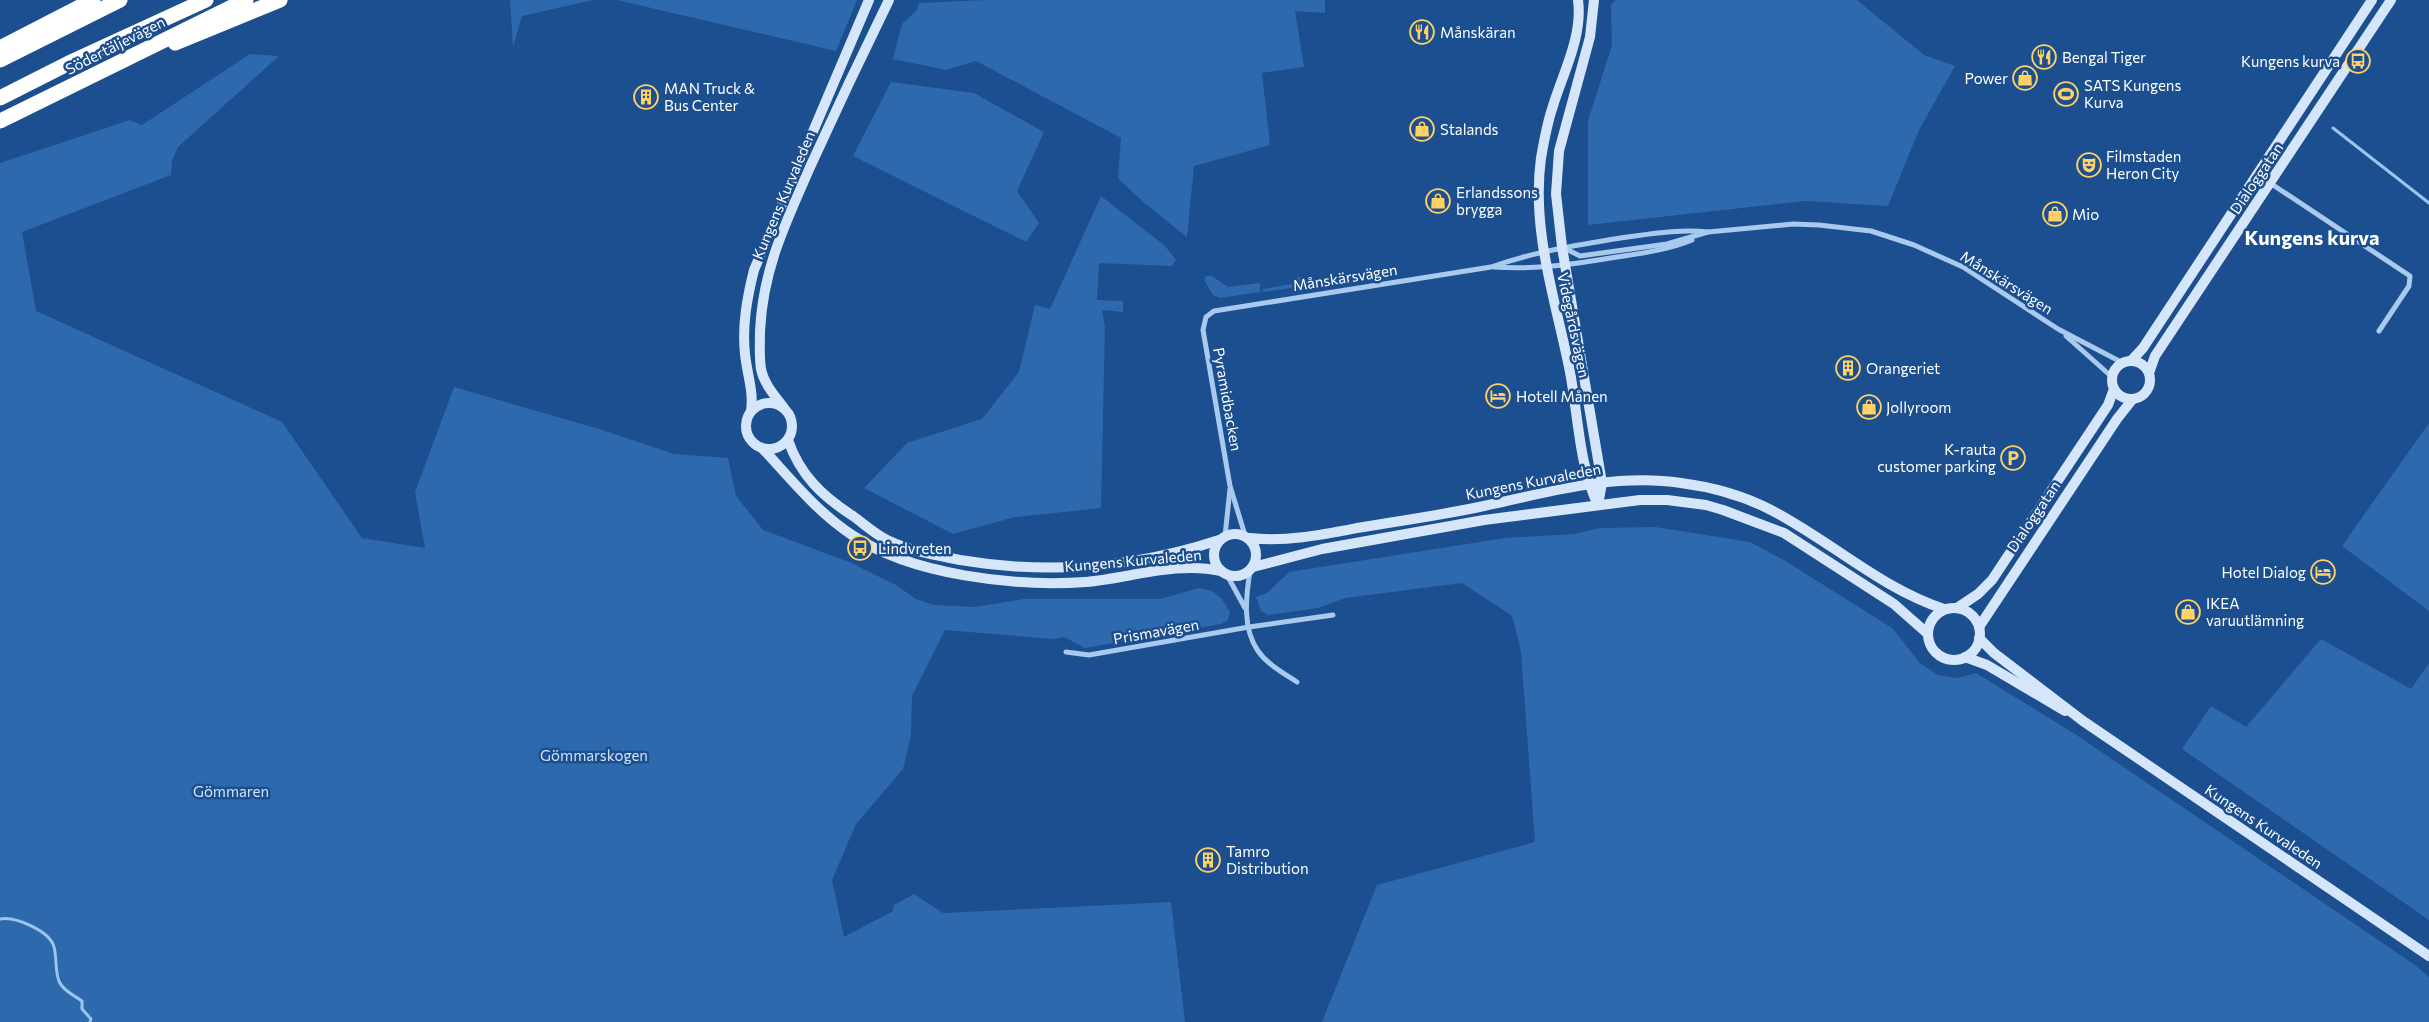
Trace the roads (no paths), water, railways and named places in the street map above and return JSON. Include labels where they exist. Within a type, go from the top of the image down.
[{"type":"highway","points":[[0,48],[93,0]]},
{"type":"highway","points":[[0,60],[120,0]]},
{"type":"highway","points":[[0,98],[73,61],[206,0]]},
{"type":"highway","name":"Södertäljevägen","points":[[0,120],[246,0]]},
{"type":"highway","points":[[95,75],[280,0]]},
{"type":"street","name":"Kungens Kurvaleden","points":[[751,411],[752,390],[745,354],[744,328],[745,307],[754,270],[869,0]]},
{"type":"street","name":"Kungens Kurvaleden","points":[[784,408],[768,387],[761,370],[759,352],[761,315],[766,278],[775,249],[840,99],[889,0]]},
{"type":"street","name":"Videgårdsvägen","points":[[1578,0],[1579,21],[1576,38],[1552,108],[1541,160],[1539,185],[1546,268],[1570,370],[1588,484],[1598,505]]},
{"type":"street","name":"Videgårdsvägen","points":[[1594,0],[1590,37],[1559,151],[1556,194],[1562,247],[1602,483],[1598,505]]},
{"type":"street","name":"Dialoggatan","points":[[2127,362],[2143,348],[2372,0]]},
{"type":"street","name":"Dialoggatan","points":[[2149,373],[2155,356],[2390,0]]},
{"type":"street","points":[[2258,175],[2410,276],[2409,286],[2379,331]]},
{"type":"street","name":"Månskärsvägen","points":[[1206,317],[1219,309],[1491,267],[1562,247],[1670,231],[1708,232],[1793,224],[1871,232],[1920,247],[1963,267],[2058,329],[2127,362]]},
{"type":"street","name":"Månskärsvägen","points":[[1562,247],[1576,255],[1586,255],[1667,244],[1708,232]]},
{"type":"street","name":"Månskärsvägen","points":[[1491,267],[1546,268],[1666,249],[1708,232]]},
{"type":"street","name":"Pyramidbacken","points":[[1206,317],[1204,330],[1230,486],[1247,537]]},
{"type":"street","name":"Månskärsvägen","points":[[2058,329],[2112,376]]},
{"type":"street","points":[[2127,362],[2140,363],[2149,373],[2150,386],[2140,398],[2125,399],[2114,389],[2112,376],[2127,362]]},
{"type":"street","name":"Dialoggatan","points":[[1958,608],[1978,594],[1992,580],[2108,405],[2114,389]]},
{"type":"street","name":"Dialoggatan","points":[[1979,627],[2132,400]]},
{"type":"street","points":[[771,403],[784,408],[792,422],[792,430],[788,440],[778,447],[762,448],[749,436],[746,428],[751,411],[758,406],[771,403]]},
{"type":"street","name":"Kungens Kurvaleden","points":[[788,440],[794,459],[811,484],[836,505],[886,540],[922,553],[976,562],[1034,568],[1088,567],[1182,553],[1222,538]]},
{"type":"street","name":"Kungens Kurvaleden","points":[[762,448],[800,491],[851,534],[884,553],[918,565],[972,576],[1029,581],[1085,582],[1197,567],[1224,573]]},
{"type":"street","name":"Kungens Kurvaleden","points":[[1247,537],[1284,540],[1452,512],[1588,484],[1643,480],[1667,481],[1703,487],[1739,497],[1789,520],[1896,589],[1918,600],[1944,609]]},
{"type":"street","name":"Pyramidbacken","points":[[1222,538],[1230,486]]},
{"type":"street","name":"Kungens Kurvaleden","points":[[1251,569],[1322,549],[1513,515],[1640,500],[1677,501],[1706,505],[1765,524],[1802,544],[1894,604],[1928,634]]},
{"type":"street","points":[[1246,608],[1224,573],[1214,561],[1213,554],[1222,538],[1239,533],[1247,537],[1256,551],[1251,569],[1246,608],[1249,627],[1257,650],[1271,665],[1297,682]]},
{"type":"street","points":[[1224,573],[1240,576],[1251,569]]},
{"type":"street","points":[[1958,608],[1971,614],[1979,627],[1979,638],[1977,646],[1965,657],[1948,659],[1940,656],[1929,642],[1928,634],[1932,619],[1944,609],[1958,608]]},
{"type":"street","name":"Prismavägen","points":[[1066,652],[1089,655],[1333,614]]},
{"type":"street","name":"Kungens Kurvaleden","points":[[1979,638],[1994,653],[2083,721],[2429,956]]},
{"type":"street","name":"Kungens Kurvaleden","points":[[1965,657],[1987,665],[2083,721]]},
{"type":"waterway","points":[[2333,128],[2429,203]]},
{"type":"waterway","points":[[0,919],[23,922],[46,935],[54,947],[59,981],[66,990],[82,1001],[82,1009],[91,1019],[90,1022]]},
{"type":"place","name":"Månskäran","points":[[1422,32]]},
{"type":"place","name":"Bengal Tiger","points":[[2044,57]]},
{"type":"place","name":"Kungens kurva","points":[[2358,61]]},
{"type":"place","name":"Power","points":[[2025,78]]},
{"type":"place","name":"SATS Kungens Kurva","points":[[2066,94]]},
{"type":"place","name":"MAN Truck & Bus Center","points":[[646,97]]},
{"type":"place","name":"Stalands","points":[[1422,129]]},
{"type":"place","name":"Filmstaden Heron City","points":[[2089,165]]},
{"type":"place","name":"Erlandssons brygga","points":[[1438,201]]},
{"type":"place","name":"Mio","points":[[2055,214]]},
{"type":"place","name":"Orangeriet","points":[[1848,368]]},
{"type":"place","name":"Hotell Månen","points":[[1498,396]]},
{"type":"place","name":"Jollyroom","points":[[1869,407]]},
{"type":"place","name":"K-rauta customer parking","points":[[2013,458]]},
{"type":"place","name":"Lindvreten","points":[[860,548]]},
{"type":"place","name":"Hotel Dialog","points":[[2323,572]]},
{"type":"place","name":"IKEA varuutlämning","points":[[2188,612]]},
{"type":"place","name":"Tamro Distribution","points":[[1208,860]]},
{"type":"district","name":"Kungens kurva","points":[[2312,237]]},
{"type":"park label","name":"Gömmarskogen","points":[[594,755]]},
{"type":"park label","name":"Gömmaren","points":[[231,791]]}]
